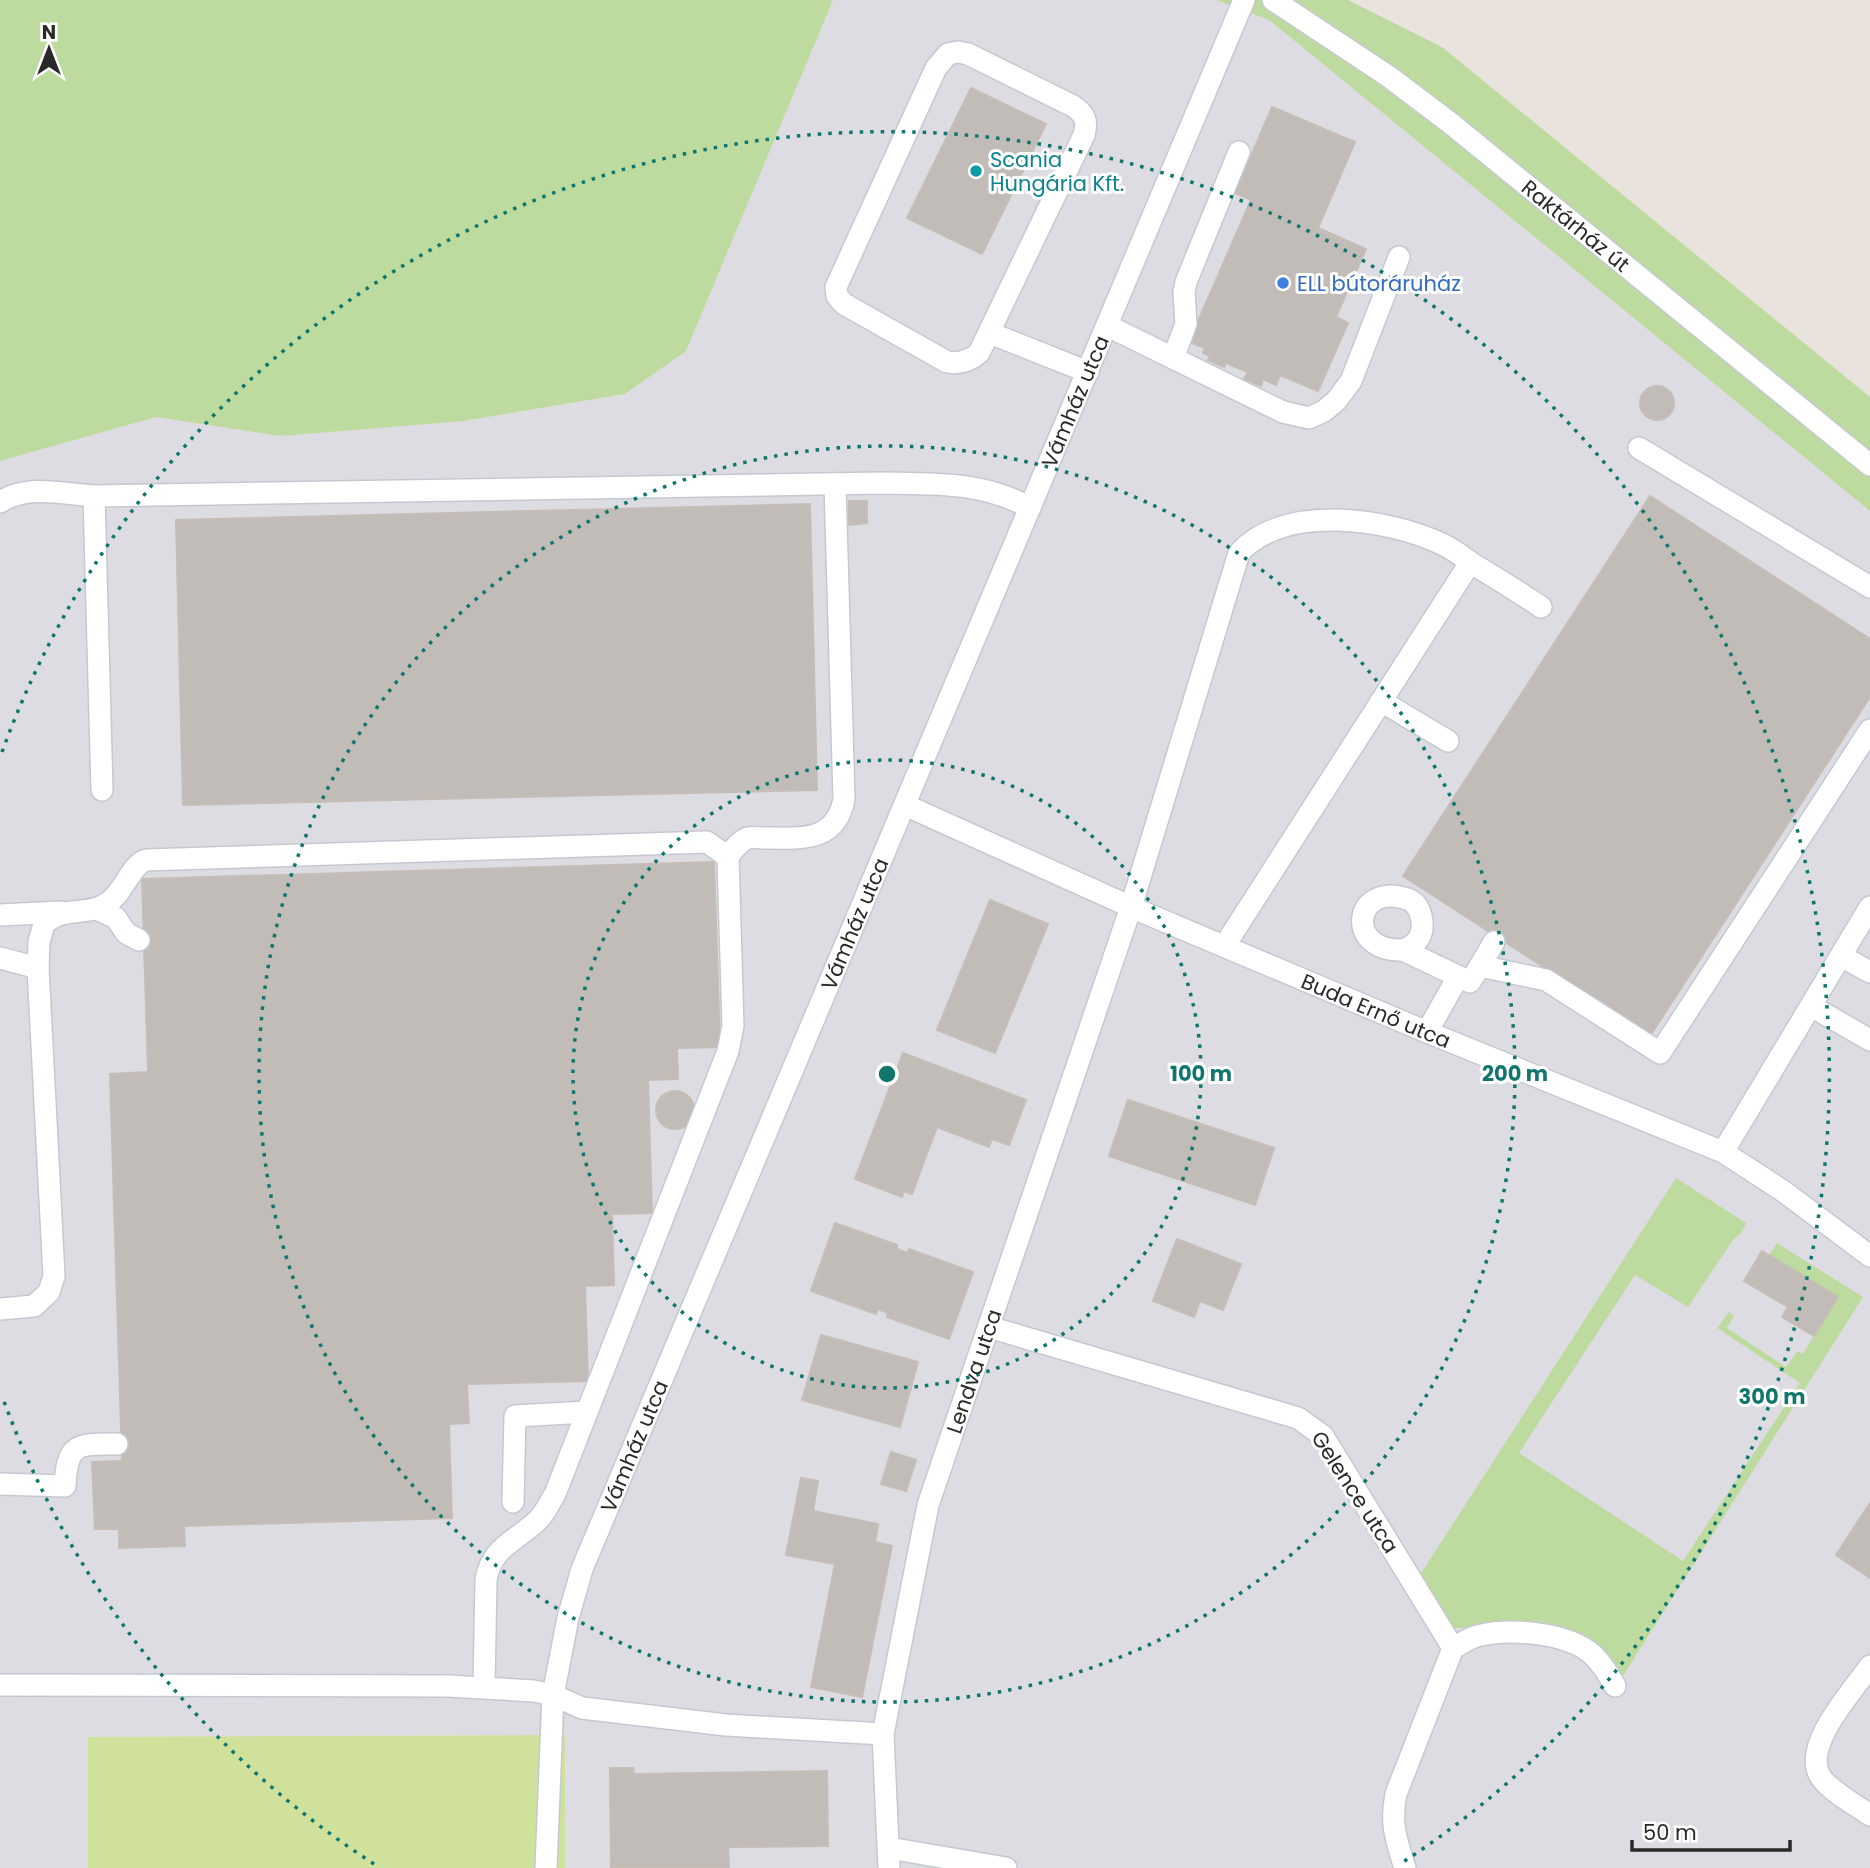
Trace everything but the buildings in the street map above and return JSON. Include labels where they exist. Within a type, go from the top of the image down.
[{"type":"street","name":"Vámház utca","points":[[546,1868],[553,1695],[568,1618],[582,1569],[1244,0]]},
{"type":"street","name":"Raktárház út","points":[[1273,0],[1388,76],[1469,138],[1870,465]]},
{"type":"street","points":[[958,52],[968,54],[1073,106],[1085,117],[1087,126],[990,333],[979,353],[972,359],[947,362],[844,304],[837,296],[836,286],[936,68],[948,54],[958,52]]},
{"type":"street","points":[[1173,358],[1186,324],[1186,282],[1239,152]]},
{"type":"street","points":[[1108,326],[1283,412],[1309,418],[1336,401],[1351,381],[1399,257]]},
{"type":"street","points":[[990,333],[1088,372]]},
{"type":"street","points":[[1639,448],[1870,587]]},
{"type":"street","points":[[484,1687],[486,1580],[489,1565],[506,1543],[532,1525],[546,1510],[587,1412],[732,1037],[728,857],[738,844],[748,838],[813,836],[827,831],[842,811],[844,799],[835,484]]},
{"type":"street","points":[[0,502],[23,492],[42,491],[94,496],[950,484],[978,487],[1007,496],[1030,508]]},
{"type":"street","points":[[94,496],[102,790]]},
{"type":"street","name":"Lendva utca","points":[[889,1858],[883,1734],[928,1505],[1131,907],[1235,562],[1247,544],[1280,526],[1342,520],[1387,527],[1443,545],[1541,607]]},
{"type":"street","points":[[1225,945],[1466,569]]},
{"type":"street","points":[[1381,701],[1448,741]]},
{"type":"street","points":[[1480,966],[1546,981],[1660,1053],[1870,730]]},
{"type":"street","name":"Buda Ernő utca","points":[[905,805],[1131,907],[1427,1032],[1723,1152],[1783,1191],[1870,1256]]},
{"type":"street","points":[[0,915],[97,909],[118,896],[139,862],[146,860],[707,842],[728,857]]},
{"type":"street","points":[[1723,1152],[1870,907]]},
{"type":"street","points":[[97,909],[116,918],[126,933],[139,940]]},
{"type":"street","points":[[0,1309],[34,1306],[49,1292],[54,1276],[38,968],[39,942],[44,924],[63,912]]},
{"type":"street","points":[[1404,950],[1470,982],[1494,942]]},
{"type":"street","points":[[1841,956],[1870,972]]},
{"type":"street","points":[[0,958],[38,968]]},
{"type":"street","points":[[1427,1032],[1458,977]]},
{"type":"street","points":[[1811,1006],[1870,1040]]},
{"type":"street","name":"Gelence utca","points":[[989,1327],[1307,1422],[1323,1436],[1453,1648]]},
{"type":"street","points":[[513,1502],[515,1416],[587,1412]]},
{"type":"street","points":[[0,1484],[65,1486],[66,1465],[71,1453],[86,1444],[117,1444]]},
{"type":"street","points":[[1405,1868],[1393,1830],[1396,1794],[1453,1648],[1475,1636],[1490,1634],[1514,1633],[1561,1639],[1591,1653],[1615,1686]]},
{"type":"street","points":[[1870,1666],[1823,1734],[1816,1751],[1816,1763],[1820,1776],[1829,1786],[1870,1815]]},
{"type":"street","points":[[0,1685],[484,1687],[553,1695],[582,1708],[726,1725],[883,1734]]},
{"type":"street","points":[[889,1858],[1006,1868]]},
{"type":"shaded area","points":[[833,0],[1216,0],[1269,20],[1870,511],[1870,1868],[565,1868],[564,1735],[88,1737],[88,1868],[0,1868],[0,461],[156,417],[281,436],[464,421],[625,394],[686,351]]},
{"type":"green space","points":[[0,0],[833,0],[686,351],[625,394],[464,421],[281,436],[156,417],[0,461]]},
{"type":"green space","points":[[1216,0],[1348,0],[1442,47],[1870,397],[1870,511],[1269,20]]},
{"type":"green space","points":[[1676,1178],[1746,1223],[1741,1233],[1733,1240],[1688,1307],[1635,1275],[1519,1453],[1683,1561],[1800,1383],[1717,1328],[1729,1312],[1734,1316],[1727,1328],[1786,1367],[1798,1351],[1803,1354],[1837,1297],[1769,1256],[1777,1243],[1863,1297],[1621,1679],[1603,1659],[1513,1628],[1452,1628],[1420,1575]]},
{"type":"green space","points":[[565,1735],[565,1868],[88,1868],[88,1737]]},
{"type":"place","name":"Scania Hungária Kft.","points":[[976,171]]},
{"type":"place","name":"ELL bútoráruház","points":[[1283,283]]}]
